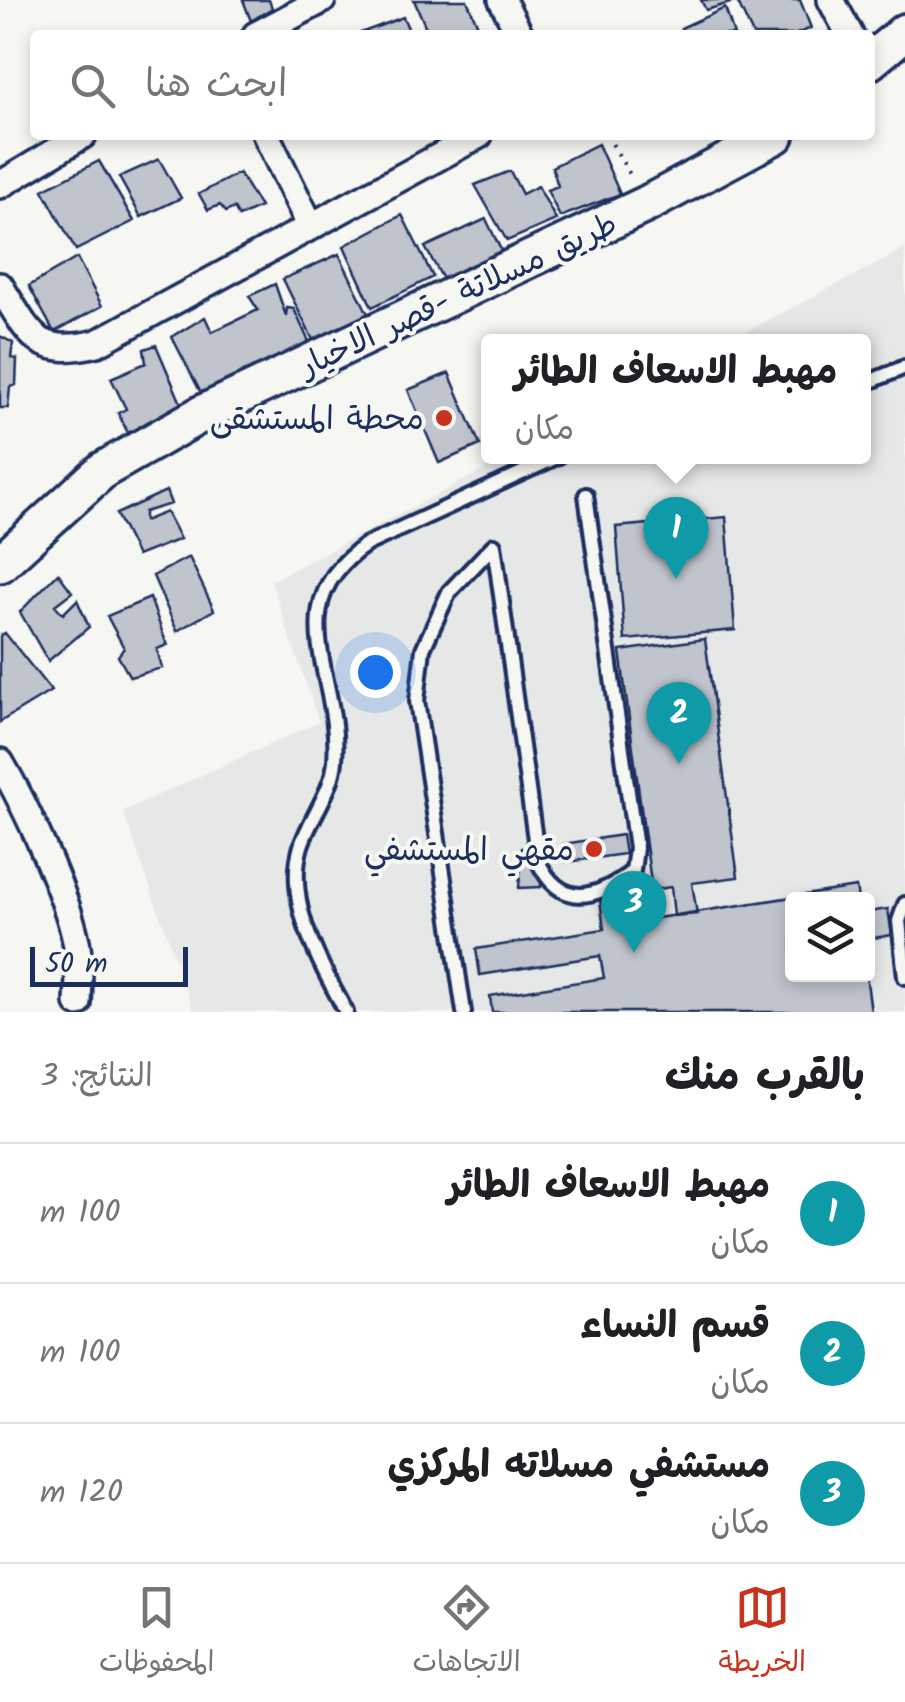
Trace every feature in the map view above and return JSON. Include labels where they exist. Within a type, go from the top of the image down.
[{"type":"main road","points":[[875,58],[905,32]]},
{"type":"main road","points":[[875,80],[905,65]]},
{"type":"main road","name":"طريق مسلاتة -قصر الاخيار","points":[[0,564],[103,470],[205,412],[648,204],[767,140]]},
{"type":"street","points":[[265,30],[322,0]]},
{"type":"street","points":[[502,0],[517,30]]},
{"type":"street","points":[[831,0],[847,30]]},
{"type":"street","points":[[0,185],[74,140]]},
{"type":"street","points":[[268,140],[311,227]]},
{"type":"street","points":[[0,286],[33,339],[50,348],[72,349],[97,343],[471,140]]},
{"type":"street","points":[[0,762],[20,795],[68,915],[79,965],[78,1003]]},
{"type":"lane","points":[[871,381],[905,368]]},
{"type":"lane","points":[[346,1012],[302,915],[298,872],[300,848],[335,763],[316,621],[326,585],[341,561],[367,544],[542,464]]},
{"type":"lane","points":[[464,1012],[417,701],[423,649],[450,592],[494,545],[538,862],[549,884],[572,896],[610,889],[634,870],[636,848],[586,494]]},
{"type":"lane","points":[[905,904],[898,920],[905,977]]},
{"type":"path","points":[[610,140],[648,204]]},
{"type":"shaded area","points":[[905,249],[905,1012],[194,1012],[123,811],[319,722],[271,581],[496,464],[871,464],[871,334],[741,334]]},
{"type":"building","points":[[243,0],[269,0],[272,8],[251,21]]},
{"type":"building","points":[[414,0],[467,0],[480,30],[427,30]]},
{"type":"building","points":[[701,0],[800,0],[811,28],[751,30],[737,1],[706,10]]},
{"type":"building","points":[[725,8],[732,30],[682,30]]},
{"type":"building","points":[[403,17],[409,30],[369,30]]},
{"type":"building","points":[[598,144],[620,194],[560,217],[547,190],[558,186],[552,167]]},
{"type":"building","points":[[159,159],[181,198],[141,217],[119,177]]},
{"type":"building","points":[[99,161],[134,221],[76,250],[43,190]]},
{"type":"building","points":[[510,171],[522,194],[538,186],[556,220],[507,241],[475,185]]},
{"type":"building","points":[[239,173],[260,207],[239,217],[234,208],[226,212],[220,205],[208,210],[199,194]]},
{"type":"building","points":[[402,215],[433,277],[372,307],[344,246]]},
{"type":"building","points":[[486,219],[502,252],[443,279],[425,247]]},
{"type":"building","points":[[339,254],[369,316],[313,340],[283,279]]},
{"type":"building","points":[[77,258],[102,306],[54,332],[29,286]]},
{"type":"building","points":[[275,284],[286,316],[287,308],[294,309],[310,344],[202,395],[172,337],[205,317],[212,332],[258,310],[249,296]]},
{"type":"building","points":[[0,336],[13,343],[11,358],[17,359],[16,385],[10,387],[8,408],[0,408]]},
{"type":"building","points":[[156,345],[183,408],[129,435],[118,413],[126,409],[111,378],[146,363],[144,349]]},
{"type":"building","name":"محطة المستشقى","points":[[449,373],[480,445],[439,463],[408,390]]},
{"type":"building","points":[[166,491],[171,504],[144,512],[144,521],[166,512],[180,539],[137,556],[116,514]]},
{"type":"building","points":[[726,517],[735,630],[625,640],[616,527]]},
{"type":"building","points":[[189,557],[214,610],[177,631],[153,576]]},
{"type":"building","points":[[58,573],[72,592],[55,605],[63,614],[77,600],[89,627],[48,661],[20,612]]},
{"type":"building","points":[[150,598],[167,645],[157,649],[162,668],[130,677],[118,656],[124,648],[107,616]]},
{"type":"building","points":[[5,633],[51,691],[0,722],[0,636]]},
{"type":"building","points":[[705,639],[738,877],[692,883],[697,914],[674,916],[671,887],[652,890],[620,651]]},
{"type":"building","name":"مقهي المستشفي","points":[[622,835],[625,854],[566,862],[563,844]]},
{"type":"building","points":[[522,848],[540,848],[541,887],[519,888]]},
{"type":"building","points":[[856,887],[857,892],[824,892]]},
{"type":"building","points":[[634,894],[638,921],[785,898],[785,982],[867,982],[871,1012],[492,1012],[490,996],[604,978],[600,956],[480,975],[476,949],[604,929],[600,899]]},
{"type":"building","points":[[888,909],[892,935],[875,938],[875,911]]},
{"type":"place","name":"محطة المستشقى","points":[[444,418]]},
{"type":"place","name":"مهبط الاسعاف الطائر","points":[[676,579]]},
{"type":"place","name":"قسم النساء","points":[[679,764]]},
{"type":"place","name":"مقهي المستشفي","points":[[594,849]]},
{"type":"place","name":"مستشفي مسلاته المركزي","points":[[634,953]]}]
